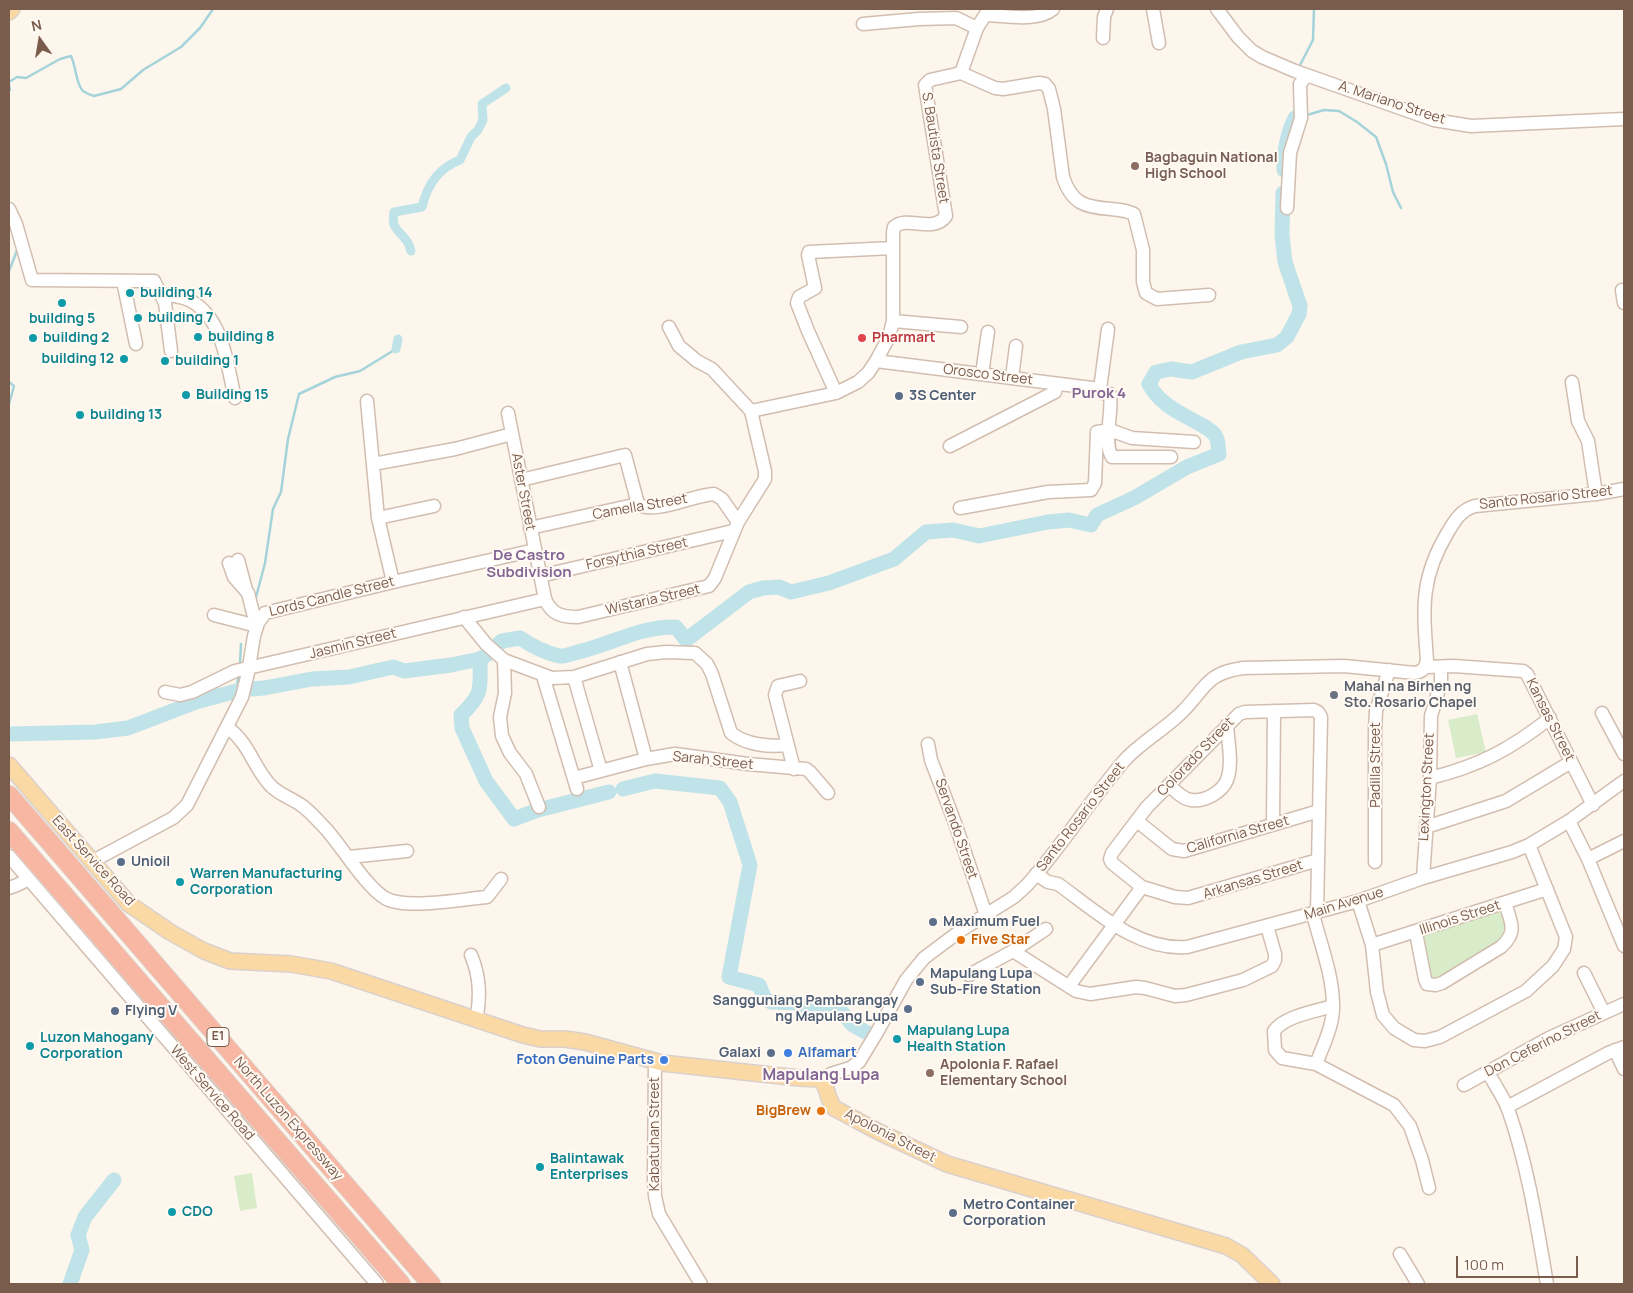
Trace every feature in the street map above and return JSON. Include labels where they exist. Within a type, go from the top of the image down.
[{"type":"highway","name":"North Luzon Expressway","points":[[9,795],[431,1284]]},
{"type":"highway","name":"North Luzon Expressway","points":[[9,831],[400,1284]]},
{"type":"main road","points":[[9,12],[12,9]]},
{"type":"main road","name":"East Service Road","points":[[9,765],[129,904],[204,952],[230,961],[291,964],[331,971],[476,1020]]},
{"type":"main road","points":[[476,1020],[540,1039],[565,1039],[584,1042],[655,1061],[822,1080]]},
{"type":"main road","name":"Apolonia Street","points":[[822,1080],[830,1103],[834,1108],[925,1155],[974,1173],[1226,1246],[1242,1255],[1266,1283]]},
{"type":"street","points":[[1053,9],[1040,16],[1014,18],[988,12],[977,28],[961,73],[1003,90],[1039,83],[1045,84],[1049,89],[1054,109],[1066,185],[1074,199],[1082,204],[1098,208],[1128,210],[1134,214],[1143,250],[1146,293],[1157,299],[1209,295]]},
{"type":"street","points":[[1103,38],[1104,17],[1107,9]]},
{"type":"street","points":[[1153,9],[1159,43]]},
{"type":"street","name":"A. Mariano Street","points":[[1217,9],[1238,37],[1262,58],[1425,117],[1452,123],[1488,126],[1624,119]]},
{"type":"street","points":[[863,24],[956,18],[977,28]]},
{"type":"street","name":"S. Bautista Street","points":[[751,411],[836,393],[858,382],[876,361],[889,337],[893,321],[893,232],[896,224],[935,224],[942,221],[946,216],[925,85],[930,80],[961,73]]},
{"type":"street","points":[[1287,208],[1282,189],[1285,158],[1301,118],[1300,84],[1302,73]]},
{"type":"street","points":[[9,209],[16,224],[32,280],[154,281],[165,303],[171,351]]},
{"type":"street","points":[[836,393],[797,303],[799,297],[815,288],[809,252],[893,248]]},
{"type":"street","points":[[123,281],[136,344]]},
{"type":"street","points":[[1622,290],[1624,303]]},
{"type":"street","points":[[161,294],[191,301],[213,322],[226,359],[235,398]]},
{"type":"street","points":[[893,321],[961,327]]},
{"type":"street","points":[[669,327],[679,346],[712,369],[751,411],[765,471],[765,479],[736,526]]},
{"type":"street","points":[[1108,329],[1100,389],[1103,393],[1110,394],[1108,422],[1112,458],[1171,458]]},
{"type":"street","points":[[982,374],[988,332]]},
{"type":"street","points":[[1012,378],[1016,346]]},
{"type":"street","name":"Orosco Street","points":[[876,361],[1100,389]]},
{"type":"street","points":[[1572,382],[1578,421],[1588,441],[1596,494]]},
{"type":"street","points":[[950,446],[1055,392],[1057,384]]},
{"type":"street","points":[[367,401],[378,518],[393,582]]},
{"type":"street","name":"Aster Street","points":[[508,413],[544,599]]},
{"type":"street","points":[[960,508],[1048,492],[1091,490],[1095,483],[1097,432],[1110,430],[1132,438],[1194,442]]},
{"type":"street","points":[[373,464],[455,449],[512,434]]},
{"type":"street","points":[[521,480],[625,455],[638,504]]},
{"type":"street","name":"Santo Rosario Street","points":[[822,1080],[826,1076],[850,1068],[859,1062],[906,980],[924,958],[1014,897],[1040,870],[1126,758],[1180,714],[1208,681],[1218,674],[1231,670],[1289,666],[1344,666],[1421,672],[1426,667],[1427,660],[1423,610],[1427,580],[1437,552],[1463,510],[1475,506],[1596,494],[1624,489]]},
{"type":"street","name":"Camella Street","points":[[530,528],[638,504],[642,507],[655,507],[714,494],[722,499],[736,526]]},
{"type":"street","points":[[378,518],[434,506]]},
{"type":"street","name":"Forsythia Street","points":[[540,576],[736,526]]},
{"type":"street","name":"Wistaria Street","points":[[544,599],[553,613],[567,617],[578,617],[709,586],[715,578],[736,526]]},
{"type":"street","name":"Lords Candle Street","points":[[93,861],[178,816],[187,805],[242,697],[257,624],[262,616],[270,611],[535,550]]},
{"type":"street","points":[[234,562],[234,577],[246,590],[257,624]]},
{"type":"street","name":"Jasmin Street","points":[[166,692],[180,695],[192,692],[235,671],[544,599]]},
{"type":"street","points":[[214,615],[257,624]]},
{"type":"street","points":[[464,617],[486,644],[504,660],[543,676],[564,679],[574,677],[647,654],[666,652],[695,653],[707,664],[712,674],[731,733],[742,739],[762,745],[788,745]]},
{"type":"street","points":[[504,660],[505,693],[500,717],[502,736],[510,753],[526,774],[539,807]]},
{"type":"street","points":[[620,662],[646,759]]},
{"type":"street","name":"Kansas Street","points":[[1426,667],[1454,666],[1523,671],[1529,677],[1593,805]]},
{"type":"street","name":"Lexington Street","points":[[1423,878],[1430,778],[1431,716],[1441,682],[1441,667]]},
{"type":"street","name":"Padilla Street","points":[[1375,862],[1375,721],[1376,711],[1389,670]]},
{"type":"street","name":"Sarah Street","points":[[543,676],[575,784],[601,771],[646,759],[675,754],[806,770],[810,772],[828,793]]},
{"type":"street","points":[[574,677],[601,771]]},
{"type":"street","points":[[794,769],[775,695],[778,686],[800,681]]},
{"type":"street","name":"Colorado Street","points":[[1110,858],[1147,807],[1239,714],[1245,712],[1314,710],[1320,714],[1318,860],[1315,913],[1331,983],[1334,1006]]},
{"type":"street","points":[[1273,825],[1274,711]]},
{"type":"street","points":[[1602,713],[1624,754]]},
{"type":"street","points":[[1430,778],[1492,757],[1526,737],[1550,718]]},
{"type":"street","points":[[1169,785],[1179,795],[1191,800],[1202,799],[1222,789],[1227,779],[1229,765],[1227,725]]},
{"type":"street","points":[[227,727],[243,742],[270,785],[279,793],[303,806],[326,830],[375,890],[385,898],[411,904],[487,897],[501,879]]},
{"type":"street","name":"Servando Street","points":[[928,744],[931,760],[955,823],[986,915]]},
{"type":"street","points":[[1426,827],[1506,800],[1571,762]]},
{"type":"street","name":"Main Avenue","points":[[1040,870],[1054,876],[1058,884],[1132,935],[1148,942],[1174,948],[1187,947],[1358,901],[1423,878],[1512,852],[1529,845],[1569,821],[1624,781]]},
{"type":"street","name":"California Street","points":[[1137,821],[1172,849],[1184,852],[1319,811]]},
{"type":"street","points":[[1569,821],[1588,858],[1624,946]]},
{"type":"street","points":[[1588,858],[1624,841]]},
{"type":"street","points":[[1358,901],[1372,945],[1377,992],[1383,1015],[1394,1028],[1408,1037],[1414,1040],[1432,1040],[1453,1031],[1526,991],[1553,966],[1564,949],[1566,937],[1529,845]]},
{"type":"street","points":[[349,857],[407,851]]},
{"type":"street","name":"West Service Road","points":[[9,856],[377,1284]]},
{"type":"street","name":"Arkansas Street","points":[[1110,858],[1112,863],[1142,887],[1175,897],[1188,898],[1318,860]]},
{"type":"street","points":[[9,888],[28,879]]},
{"type":"street","points":[[1069,986],[1142,887]]},
{"type":"street","name":"Illinois Street","points":[[1372,945],[1416,933],[1547,889]]},
{"type":"street","points":[[1416,933],[1425,979],[1427,984],[1436,985],[1492,952],[1508,940],[1512,932],[1512,924],[1505,903]]},
{"type":"street","points":[[1013,951],[1076,992],[1090,994],[1136,987],[1175,996],[1186,996],[1243,980],[1272,966],[1275,960],[1267,926]]},
{"type":"street","points":[[969,975],[1013,951],[1046,929]]},
{"type":"street","points":[[471,955],[479,977],[480,994],[476,1020]]},
{"type":"street","points":[[1584,972],[1604,1013]]},
{"type":"street","name":"Don Ceferino Street","points":[[1464,1085],[1549,1038],[1624,1004]]},
{"type":"street","points":[[1316,1064],[1330,1026],[1334,1006],[1283,1022],[1274,1031],[1275,1050],[1282,1058],[1316,1064],[1394,1105],[1410,1126],[1422,1160],[1429,1188]]},
{"type":"street","points":[[1507,1107],[1620,1049],[1624,1069]]},
{"type":"street","name":"Kabatuhan Street","points":[[655,1061],[654,1179],[656,1206],[701,1284]]},
{"type":"street","points":[[1488,1072],[1507,1107],[1529,1180],[1547,1284]]},
{"type":"street","points":[[1400,1254],[1418,1284]]},
{"type":"green space","points":[[1477,714],[1486,752],[1456,758],[1448,720]]},
{"type":"green space","points":[[1504,905],[1510,923],[1500,946],[1432,983],[1418,934]]},
{"type":"green space","points":[[252,1173],[257,1208],[240,1211],[234,1176]]},
{"type":"waterway","points":[[9,82],[17,77],[26,78],[60,59],[71,56],[79,84],[83,91],[94,96],[121,89],[143,70],[181,47],[200,28],[213,9]]},
{"type":"waterway","points":[[1299,67],[1313,40],[1314,9]]},
{"type":"waterway","points":[[9,85],[10,90]]},
{"type":"waterway","points":[[411,251],[407,241],[394,225],[394,212],[422,207],[430,185],[445,168],[460,160],[471,137],[478,130],[483,120],[482,104],[506,88]]},
{"type":"waterway","points":[[1307,115],[1324,110],[1339,111],[1376,137],[1386,164],[1393,192],[1401,208]]},
{"type":"waterway","points":[[1284,170],[1288,136],[1295,118],[1299,116]]},
{"type":"waterway","points":[[495,647],[502,641],[520,638],[544,651],[562,656],[594,648],[640,632],[664,627],[676,627],[686,640],[749,592],[763,588],[779,587],[791,592],[829,583],[894,559],[926,532],[953,530],[979,536],[1048,522],[1069,520],[1091,525],[1097,515],[1134,498],[1187,467],[1219,454],[1217,439],[1213,433],[1177,412],[1158,397],[1149,384],[1156,372],[1171,369],[1192,372],[1241,352],[1277,345],[1287,337],[1299,314],[1300,306],[1285,262],[1282,235],[1283,193]]},
{"type":"waterway","points":[[9,271],[18,248]]},
{"type":"waterway","points":[[396,349],[398,339]]},
{"type":"waterway","points":[[255,601],[265,563],[273,509],[281,492],[288,439],[299,394],[335,377],[360,371],[396,349]]},
{"type":"waterway","points":[[9,382],[14,386],[9,404]]},
{"type":"waterway","points":[[240,664],[241,644]]},
{"type":"waterway","points":[[250,689],[312,679],[349,677],[393,667],[404,671],[451,665],[480,659],[488,654]]},
{"type":"waterway","points":[[480,659],[479,690],[474,701],[461,715],[462,728],[486,781],[514,819],[538,810],[609,792]]},
{"type":"waterway","points":[[236,690],[239,674]]},
{"type":"waterway","points":[[9,734],[95,732],[128,728],[196,702],[240,690]]},
{"type":"waterway","points":[[623,789],[655,781],[720,788],[730,802],[750,865],[729,977],[759,985],[765,999],[771,1002],[795,1003],[818,1010],[839,1009],[853,1025],[871,1035]]},
{"type":"waterway","points":[[70,1284],[82,1250],[78,1235],[85,1217],[114,1180]]},
{"type":"place","name":"Bagbaguin National High School","points":[[1135,166]]},
{"type":"place","name":"building 14","points":[[130,293]]},
{"type":"place","name":"building 5","points":[[62,303]]},
{"type":"place","name":"building 7","points":[[138,318]]},
{"type":"place","name":"building 8","points":[[198,337]]},
{"type":"place","name":"building 2","points":[[33,338]]},
{"type":"place","name":"Pharmart","points":[[862,338]]},
{"type":"place","name":"building 12","points":[[124,359]]},
{"type":"place","name":"building 1","points":[[165,361]]},
{"type":"place","name":"Building 15","points":[[186,395]]},
{"type":"place","name":"3S Center","points":[[899,396]]},
{"type":"place","name":"building 13","points":[[80,415]]},
{"type":"place","name":"Mahal na Birhen ng Sto. Rosario Chapel","points":[[1334,695]]},
{"type":"place","name":"Unioil","points":[[121,862]]},
{"type":"place","name":"Warren Manufacturing Corporation","points":[[180,882]]},
{"type":"place","name":"Maximum Fuel","points":[[933,922]]},
{"type":"place","name":"Five Star","points":[[961,940]]},
{"type":"place","name":"Mapulang Lupa Sub-Fire Station","points":[[920,982]]},
{"type":"place","name":"Sangguniang Pambarangay ng Mapulang Lupa","points":[[908,1009]]},
{"type":"place","name":"Flying V","points":[[115,1011]]},
{"type":"place","name":"Mapulang Lupa Health Station","points":[[897,1039]]},
{"type":"place","name":"Luzon Mahogany Corporation","points":[[30,1046]]},
{"type":"place","name":"Galaxi","points":[[771,1053]]},
{"type":"place","name":"Alfamart","points":[[788,1053]]},
{"type":"place","name":"Foton Genuine Parts","points":[[664,1060]]},
{"type":"place","name":"Apolonia F. Rafael Elementary School","points":[[930,1073]]},
{"type":"place","name":"BigBrew","points":[[821,1111]]},
{"type":"place","name":"Balintawak Enterprises","points":[[540,1167]]},
{"type":"place","name":"CDO","points":[[172,1212]]},
{"type":"place","name":"Metro Container Corporation","points":[[953,1213]]},
{"type":"district","name":"Purok 4","points":[[1099,394]]},
{"type":"district","name":"De Castro Subdivision","points":[[529,564]]},
{"type":"district","name":"Mapulang Lupa","points":[[821,1076]]}]
